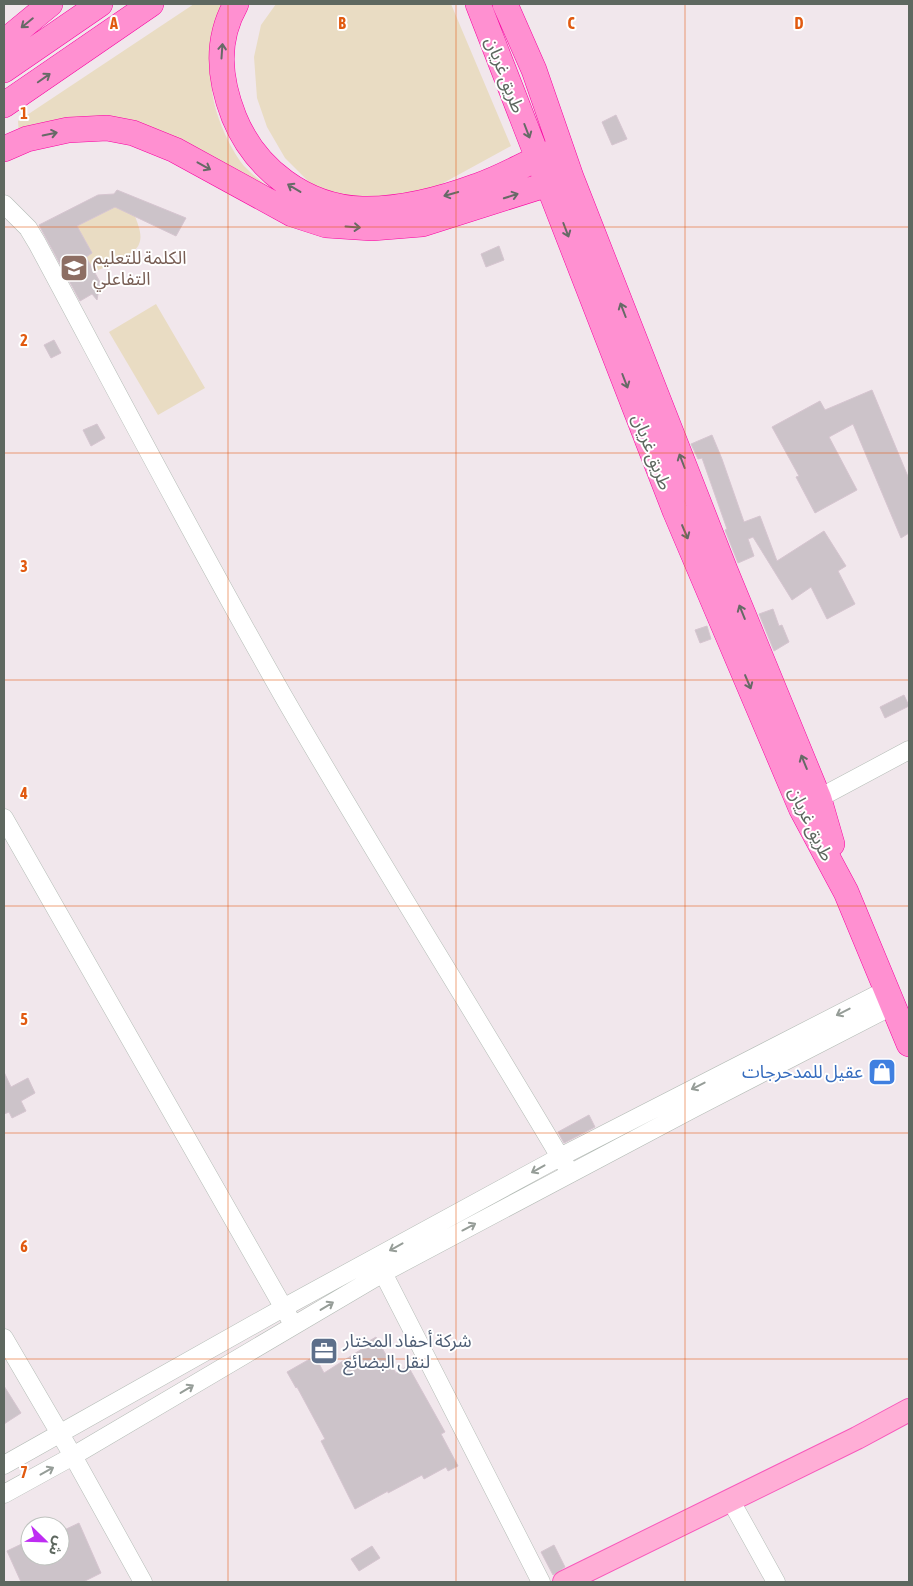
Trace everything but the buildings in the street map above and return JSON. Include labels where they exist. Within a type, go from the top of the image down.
[{"type":"highway","points":[[4,42],[50,4]]},
{"type":"highway","points":[[4,70],[100,4]]},
{"type":"highway","points":[[4,105],[151,4]]},
{"type":"highway","points":[[236,4],[228,18],[221,49],[226,97],[247,144],[261,162],[280,179],[308,196],[342,207],[363,209],[411,205],[478,186],[560,149]]},
{"type":"highway","name":"طريق غريان","points":[[478,4],[537,158],[560,181]]},
{"type":"highway","name":"طريق غريان","points":[[505,4],[534,70],[560,149],[560,181],[675,510],[810,803],[909,1044]]},
{"type":"highway","points":[[525,4],[531,33],[534,70]]},
{"type":"highway","points":[[4,149],[27,139],[68,130],[106,128],[134,133],[175,150],[292,214],[326,224],[372,228],[422,224],[560,181]]},
{"type":"main road","points":[[564,1582],[731,1501],[909,1410]]},
{"type":"street","points":[[4,204],[28,228],[37,243],[161,476],[282,694],[411,911],[571,1173]]},
{"type":"street","points":[[810,803],[909,750]]},
{"type":"street","points":[[4,818],[294,1326]]},
{"type":"street","points":[[4,1494],[73,1456],[294,1326],[379,1265],[560,1157],[889,998]]},
{"type":"street","points":[[4,1465],[284,1308],[379,1265],[571,1173],[711,1099],[889,998]]},
{"type":"street","points":[[379,1265],[540,1582]]},
{"type":"street","points":[[4,1338],[60,1433],[143,1582]]},
{"type":"street","points":[[731,1501],[776,1582]]},
{"type":"shaded area","points":[[194,4],[231,4],[212,74],[213,97],[216,109],[225,135],[244,166],[286,200],[130,125],[19,135],[18,121]]},
{"type":"shaded area","points":[[276,4],[451,4],[511,146],[436,187],[383,199],[342,196],[311,184],[285,158],[267,127],[257,98],[254,57],[261,25]]},
{"type":"shaded area","points":[[112,205],[135,216],[140,230],[140,241],[137,248],[132,252],[95,272],[86,257],[92,253],[77,226],[111,209]]},
{"type":"shaded area","points":[[156,304],[205,388],[158,415],[109,332]]},
{"type":"place","name":"الكلمة للتعليم التفاعلي","points":[[74,268]]},
{"type":"place","name":"عقيل للمدحرجات","points":[[882,1072]]},
{"type":"place","name":"شركة أحفاد المختار لنقل البضائع","points":[[324,1351]]}]
